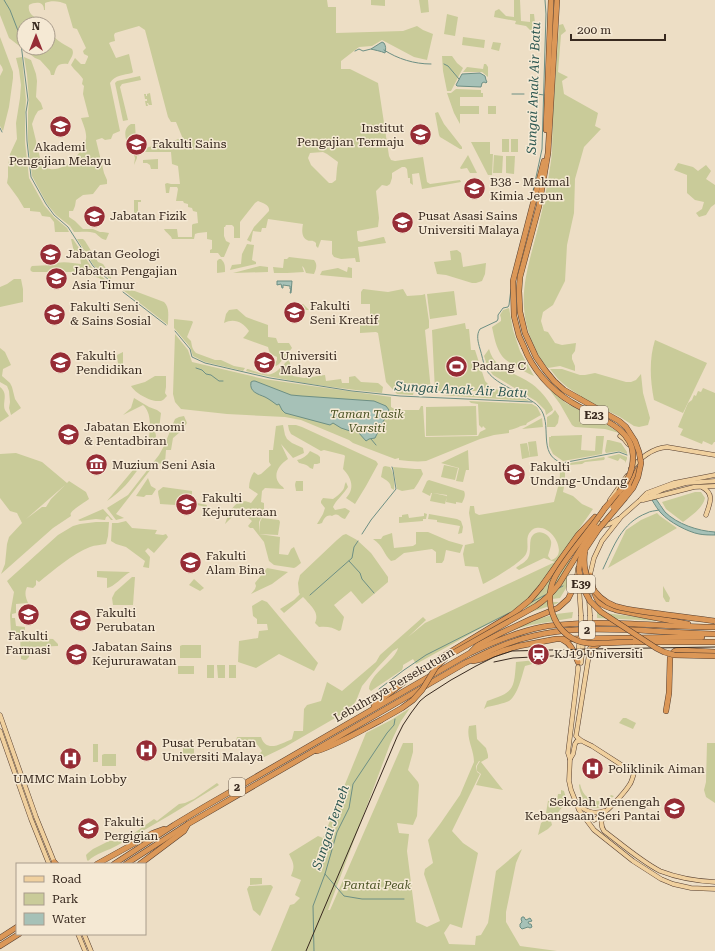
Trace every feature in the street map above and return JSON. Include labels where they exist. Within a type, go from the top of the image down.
[{"type":"highway","name":"E23","points":[[551,0],[553,15],[548,153],[538,206],[520,277],[520,312],[525,333],[544,370],[564,390],[619,421],[626,427],[635,441],[639,452]]},
{"type":"highway","name":"E23","points":[[556,0],[553,15],[546,155],[513,281],[514,316],[519,336],[526,354],[540,373],[559,393],[571,402],[620,429],[630,441],[633,450],[633,457],[629,477],[605,508]]},
{"type":"highway","points":[[639,452],[641,464],[638,477],[633,488],[598,530],[588,545],[585,553],[586,574],[593,590],[615,606],[715,621]]},
{"type":"highway","points":[[308,754],[323,749],[402,708],[413,700],[422,690],[436,667],[448,656],[536,606],[550,595],[559,584],[588,537],[630,486],[638,469],[639,452]]},
{"type":"highway","points":[[370,710],[379,701],[417,672],[513,614],[530,600],[541,588],[578,535],[605,508]]},
{"type":"highway","points":[[605,508],[580,540],[551,586],[550,605],[553,616],[559,627],[574,639],[587,644],[633,642],[715,642]]},
{"type":"highway","name":"E39","points":[[588,545],[582,554],[579,570],[582,586],[594,607],[606,617],[664,652],[674,655],[715,656]]},
{"type":"highway","points":[[590,575],[597,600],[606,607],[703,627]]},
{"type":"highway","points":[[470,653],[478,644],[558,608],[568,599],[577,576]]},
{"type":"highway","name":"Lebuhraya Persekutuan","points":[[116,863],[174,825],[370,710],[470,653],[498,640],[542,627],[559,624],[620,623],[715,627]]},
{"type":"highway","name":"Lebuhraya Persekutuan","points":[[128,863],[188,824],[308,754],[465,663],[498,647],[538,634],[564,630],[620,630],[715,635]]},
{"type":"highway","points":[[465,663],[482,659],[519,646],[548,640],[581,637],[610,638],[715,635]]},
{"type":"highway","points":[[590,650],[597,644],[610,638]]},
{"type":"highway","points":[[562,639],[572,647],[579,665]]},
{"type":"highway","points":[[666,711],[669,693],[670,658],[674,651],[715,652]]},
{"type":"highway","points":[[141,863],[184,831],[188,824]]},
{"type":"highway","points":[[99,863],[152,833],[174,825]]},
{"type":"highway","points":[[0,938],[16,928]]},
{"type":"highway","points":[[0,946],[17,935]]},
{"type":"main road","points":[[620,436],[627,442],[630,450],[630,470]]},
{"type":"main road","points":[[630,450],[639,439]]},
{"type":"main road","points":[[715,455],[667,446],[655,449],[645,455],[630,470],[589,529],[582,542],[577,576],[581,615],[581,637],[579,644],[579,665],[568,753],[570,759],[570,790],[579,810],[594,830],[633,861],[654,875],[668,882],[682,886],[715,889]]},
{"type":"main road","points":[[639,501],[644,494],[657,488],[715,475]]},
{"type":"main road","points":[[596,520],[597,523],[602,525],[612,523],[639,501],[664,489],[686,483],[715,481]]},
{"type":"main road","points":[[639,501],[678,490],[701,486],[715,486]]},
{"type":"main road","points":[[701,486],[706,488],[711,495],[711,501],[706,515]]},
{"type":"main road","points":[[586,818],[592,820],[607,810],[622,795],[630,784],[634,773],[578,739],[576,736],[590,650],[588,583],[594,558],[602,541],[621,517]]},
{"type":"main road","points":[[0,715],[53,863]]},
{"type":"main road","points":[[0,731],[31,819],[53,863]]},
{"type":"main road","points":[[570,759],[573,754],[575,743],[578,741],[602,753]]},
{"type":"main road","points":[[574,801],[593,813],[607,810]]},
{"type":"main road","points":[[607,810],[604,823],[609,834],[645,862],[660,870],[682,878],[703,882],[715,882]]},
{"type":"main road","points":[[703,882],[703,889]]},
{"type":"main road","points":[[78,935],[85,951]]},
{"type":"main road","points":[[84,935],[91,951]]},
{"type":"green space","points":[[0,0],[327,0],[328,7],[336,7],[336,33],[403,31],[417,26],[433,34],[427,60],[414,57],[382,40],[372,46],[359,47],[341,61],[341,69],[350,69],[378,83],[389,156],[391,160],[395,161],[423,157],[427,182],[430,184],[460,180],[461,182],[422,189],[419,173],[412,174],[413,185],[410,183],[410,178],[408,178],[407,169],[405,167],[402,167],[392,173],[390,184],[387,186],[382,185],[376,191],[379,218],[378,227],[357,231],[358,241],[361,242],[384,237],[386,243],[358,247],[360,262],[356,262],[355,258],[341,259],[334,257],[332,254],[332,241],[321,240],[318,248],[315,242],[305,239],[302,230],[303,224],[268,219],[266,228],[262,228],[261,232],[253,231],[251,242],[247,240],[254,227],[269,211],[264,203],[258,201],[240,222],[240,238],[234,238],[234,227],[232,225],[226,225],[224,227],[224,236],[226,241],[230,243],[224,257],[221,257],[218,253],[210,253],[210,250],[212,249],[212,240],[207,239],[207,232],[195,234],[194,239],[172,239],[164,229],[177,229],[178,237],[192,237],[192,225],[198,223],[197,212],[193,211],[192,208],[188,207],[188,204],[184,203],[183,201],[176,201],[177,187],[170,187],[169,193],[166,193],[165,184],[180,184],[178,166],[172,164],[171,152],[145,152],[145,148],[183,139],[176,122],[171,122],[168,117],[145,30],[139,26],[115,33],[115,41],[109,43],[116,58],[129,54],[133,72],[117,77],[110,83],[120,131],[113,134],[111,139],[105,140],[102,138],[96,140],[107,184],[100,185],[93,194],[83,195],[76,200],[73,211],[69,211],[69,217],[83,229],[93,229],[100,232],[109,233],[106,240],[93,232],[74,232],[70,226],[56,215],[47,204],[32,176],[28,141],[29,100],[24,57],[31,60],[37,81],[36,97],[41,103],[43,109],[38,111],[32,124],[41,162],[47,168],[55,169],[72,160],[82,150],[86,139],[81,118],[89,117],[83,94],[83,79],[71,65],[75,58],[81,64],[85,64],[88,56],[84,54],[83,51],[86,48],[77,29],[73,28],[66,4],[56,1],[45,3],[45,10],[39,3],[29,5],[29,11],[33,16],[16,16],[16,43],[9,38],[0,15]],"holes":[[[323,152],[338,162],[336,180],[329,183],[311,165],[308,158],[310,153]]]},
{"type":"green space","points":[[371,0],[385,0],[385,6],[371,5]]},
{"type":"green space","points":[[419,0],[428,0],[429,12],[421,13]]},
{"type":"green space","points":[[514,0],[520,0],[521,21],[530,22],[530,14],[534,14],[537,41],[534,34],[526,26],[515,24],[516,21],[494,17],[495,11],[499,9],[506,16],[514,17]]},
{"type":"green space","points":[[447,14],[458,17],[455,36],[444,34]]},
{"type":"green space","points":[[563,24],[566,31],[561,35],[558,72],[568,77],[562,81],[564,94],[598,113],[595,126],[601,129],[584,147],[575,179],[574,213],[567,245],[565,281],[553,305],[543,312],[541,321],[544,331],[548,332],[555,343],[562,345],[576,343],[575,351],[572,355],[575,371],[560,366],[548,368],[545,365],[538,355],[531,339],[526,324],[524,309],[525,281],[543,208],[551,161],[559,25]]},
{"type":"green space","points":[[0,37],[13,72],[9,107],[3,131],[0,126],[0,76],[3,70],[0,64]]},
{"type":"green space","points":[[463,37],[485,40],[484,48],[462,45]]},
{"type":"green space","points":[[56,38],[73,51],[73,55],[68,64],[62,64],[57,67],[54,75],[51,75],[50,71],[40,60],[32,56],[56,56]]},
{"type":"green space","points":[[493,42],[501,43],[499,51],[491,49]]},
{"type":"green space","points":[[442,56],[452,56],[463,68],[451,91],[447,91]]},
{"type":"green space","points":[[22,57],[26,100],[25,142],[29,178],[44,205],[54,217],[67,228],[69,232],[55,232],[54,222],[50,217],[42,216],[40,212],[30,211],[30,208],[24,208],[7,183],[10,154],[17,139],[16,123],[21,85],[16,58]]},
{"type":"green space","points":[[484,64],[488,67],[488,77],[482,72],[463,72],[467,67],[483,69]]},
{"type":"green space","points":[[140,76],[141,80],[122,84],[120,87],[128,120],[123,121],[115,83],[117,81]]},
{"type":"green space","points":[[456,89],[481,90],[481,93],[483,93],[483,97],[460,97],[460,106],[479,106],[479,114],[460,114],[460,124],[454,113],[447,93],[451,93]]},
{"type":"green space","points":[[150,93],[152,105],[147,103],[148,106],[146,106],[145,101],[147,101],[147,99],[145,99],[144,94],[147,96],[147,94]]},
{"type":"green space","points":[[488,106],[496,106],[496,114],[488,114]]},
{"type":"green space","points":[[438,112],[444,124],[462,149],[440,137],[435,113]]},
{"type":"green space","points":[[131,124],[135,124],[137,158],[134,165],[135,158],[131,146],[128,147],[125,134],[126,128]]},
{"type":"green space","points":[[502,139],[509,139],[509,152],[502,152]]},
{"type":"green space","points":[[511,139],[518,139],[518,152],[511,152]]},
{"type":"green space","points":[[471,142],[490,142],[490,154],[493,154],[492,175],[488,175]]},
{"type":"green space","points":[[468,155],[477,173],[470,173],[467,168],[460,168]]},
{"type":"green space","points":[[494,155],[503,156],[502,173],[493,173]]},
{"type":"green space","points":[[506,156],[515,156],[514,174],[506,173]]},
{"type":"green space","points":[[158,159],[158,169],[151,169],[150,165],[143,163],[143,160]]},
{"type":"green space","points":[[678,163],[693,167],[698,171],[706,165],[711,171],[706,179],[715,185],[715,204],[706,215],[699,217],[696,213],[702,209],[704,202],[695,200],[687,193],[687,175],[674,170]]},
{"type":"green space","points":[[134,200],[141,200],[141,202],[138,202],[138,212],[141,212],[142,216],[134,216]]},
{"type":"green space","points":[[71,239],[73,239],[92,268],[108,282],[106,289],[102,288],[102,280],[90,275],[88,272],[33,272],[30,270],[32,266],[52,265],[62,262],[81,264],[80,257],[74,252]]},
{"type":"green space","points":[[77,239],[83,239],[85,241],[98,262],[103,264],[111,276],[111,280],[94,266]]},
{"type":"green space","points":[[247,244],[254,245],[252,260],[256,262],[256,264],[230,270],[232,265],[241,264],[242,254]]},
{"type":"green space","points":[[457,250],[461,253],[463,267],[486,263],[485,274],[482,281],[472,283],[446,275],[437,274],[434,262],[451,260],[450,251]]},
{"type":"green space","points":[[289,257],[314,260],[316,264],[314,274],[306,273],[302,266],[304,272],[274,273],[273,267],[283,268],[284,259]]},
{"type":"green space","points":[[221,259],[224,263],[225,272],[217,273],[217,261]]},
{"type":"green space","points":[[260,266],[268,267],[268,272],[233,273]]},
{"type":"green space","points":[[348,267],[352,268],[352,278],[320,275],[322,271],[338,268],[347,272]]},
{"type":"green space","points":[[14,279],[21,279],[23,302],[0,307],[0,287]]},
{"type":"green space","points":[[125,288],[164,302],[168,310],[168,325],[123,290]]},
{"type":"green space","points":[[363,289],[388,292],[403,289],[407,296],[425,294],[429,321],[429,328],[425,330],[431,391],[414,391],[413,395],[397,394],[386,382],[378,333],[360,333],[360,319],[370,319],[370,304],[361,304],[361,292]]},
{"type":"green space","points":[[454,291],[457,315],[430,319],[427,294]]},
{"type":"green space","points":[[291,304],[303,304],[309,310],[291,310]]},
{"type":"green space","points":[[509,308],[513,330],[520,351],[534,376],[504,358],[500,353],[494,338],[492,327],[501,321],[500,315],[503,310]]},
{"type":"green space","points":[[237,309],[246,317],[268,325],[268,337],[276,338],[278,343],[289,343],[292,348],[279,364],[276,366],[274,365],[277,357],[270,354],[268,347],[243,338],[249,331],[244,325],[235,321],[224,323],[226,314],[229,310]]},
{"type":"green space","points":[[174,319],[193,322],[187,337],[191,341],[193,349],[196,353],[215,360],[221,360],[234,366],[245,368],[243,371],[205,362],[193,356],[190,347],[174,328]]},
{"type":"green space","name":"Padang C","points":[[465,323],[466,329],[469,329],[471,350],[475,350],[485,381],[491,387],[486,391],[435,391],[432,330]]},
{"type":"green space","name":"Taman Tasik Varsiti","points":[[175,334],[188,350],[192,362],[264,379],[391,397],[391,407],[396,410],[419,410],[421,406],[423,406],[425,437],[478,436],[480,432],[486,429],[479,425],[478,404],[471,403],[469,401],[532,404],[537,407],[541,415],[526,425],[509,430],[509,433],[480,439],[426,461],[399,460],[399,458],[395,459],[353,443],[301,420],[285,417],[227,414],[181,409],[175,402],[173,394]]},
{"type":"green space","points":[[655,340],[707,363],[683,413],[654,400],[651,370]]},
{"type":"green space","points":[[0,348],[5,352],[11,365],[3,369],[2,376],[10,383],[15,399],[21,408],[11,415],[9,408],[9,391],[7,386],[0,382]]},
{"type":"green space","points":[[489,349],[496,362],[501,367],[526,380],[538,389],[548,400],[553,410],[546,415],[545,410],[536,401],[493,375],[488,368],[484,356]]},
{"type":"green space","points":[[123,352],[123,374],[118,365],[117,355]]},
{"type":"green space","points":[[289,359],[293,376],[304,378],[325,375],[326,381],[341,379],[342,383],[349,383],[349,377],[355,376],[361,382],[378,383],[383,387],[382,393],[313,384],[246,371],[248,369],[271,374],[278,370]]},
{"type":"green space","points":[[550,369],[562,369],[580,375],[595,373],[626,382],[636,380],[641,374],[643,393],[650,418],[648,425],[639,427],[634,426],[620,417],[588,401],[567,387]]},
{"type":"green space","points":[[155,376],[166,376],[165,393],[167,396],[162,401],[148,399],[131,386],[145,382]]},
{"type":"green space","points":[[0,387],[5,395],[4,407],[9,416],[0,422]]},
{"type":"green space","points":[[492,388],[502,391],[508,390],[529,401],[441,395],[487,392]]},
{"type":"green space","points":[[703,388],[715,393],[715,442],[712,445],[703,441],[702,444],[680,435],[683,429],[678,427],[688,403],[692,400],[694,395],[696,396],[698,391],[701,392]]},
{"type":"green space","points":[[549,389],[566,403],[619,433],[605,429],[575,427],[572,425]]},
{"type":"green space","points":[[134,398],[161,413],[159,429],[156,429],[155,431],[156,436],[154,444],[149,440],[149,416],[143,405],[123,415],[131,408]]},
{"type":"green space","points":[[476,406],[477,435],[426,436],[426,407]]},
{"type":"green space","points":[[555,410],[559,416],[558,423],[555,427],[547,427],[547,417]]},
{"type":"green space","points":[[184,416],[187,423],[173,438],[171,450],[166,450],[165,463],[157,464],[151,469],[116,514],[124,518],[116,520],[107,508],[128,495],[159,455],[175,419]]},
{"type":"green space","points":[[542,418],[543,427],[522,429]]},
{"type":"green space","points":[[283,425],[287,439],[303,448],[304,453],[293,458],[281,444],[288,459],[278,469],[276,476],[279,484],[284,489],[265,488],[262,491],[261,502],[264,503],[264,517],[261,518],[259,522],[259,533],[262,518],[279,520],[278,535],[259,534],[280,537],[279,554],[288,555],[294,547],[301,563],[294,568],[274,565],[269,561],[264,542],[253,528],[248,526],[252,521],[239,510],[225,524],[231,510],[237,503],[246,501],[251,503],[258,494],[249,488],[251,477],[254,472],[258,475],[261,474],[271,465],[269,462],[269,450],[273,450],[276,426]]},
{"type":"green space","points":[[288,425],[302,427],[376,461],[378,464],[355,504],[346,498],[351,491],[351,484],[349,476],[343,469],[345,456],[324,450],[321,451],[291,434]]},
{"type":"green space","points":[[582,435],[581,450],[595,451],[596,436],[604,436],[602,454],[563,461],[553,454],[549,446],[549,437],[551,436]]},
{"type":"green space","points":[[607,440],[621,443],[627,454],[619,451],[606,453]]},
{"type":"green space","points":[[536,441],[538,456],[530,457],[528,442]]},
{"type":"green space","points":[[527,443],[530,457],[522,459],[520,444]]},
{"type":"green space","points":[[468,450],[469,470],[466,470],[463,482],[456,481],[459,468],[441,463]]},
{"type":"green space","points":[[310,451],[320,457],[320,463],[314,464],[313,469],[299,463],[297,460],[304,457]]},
{"type":"green space","points":[[16,453],[42,462],[67,483],[69,481],[86,492],[89,499],[74,510],[71,513],[71,516],[53,528],[1,574],[5,564],[9,537],[22,523],[17,513],[10,511],[0,498],[0,454]],"holes":[[[65,485],[51,499],[46,507],[42,507],[26,519]]]},
{"type":"green space","points":[[619,454],[627,457],[625,463],[625,461],[620,458],[618,461],[607,457]]},
{"type":"green space","points":[[604,457],[604,460],[569,465],[565,468],[563,492],[573,496],[582,504],[593,509],[577,532],[581,528],[573,545],[570,559],[568,585],[560,598],[544,598],[527,609],[523,605],[416,664],[413,659],[403,665],[402,670],[371,691],[369,689],[370,683],[396,653],[398,648],[393,651],[362,686],[356,701],[349,710],[285,747],[258,760],[254,759],[262,751],[256,743],[244,740],[241,742],[236,741],[237,737],[261,737],[266,745],[274,746],[292,739],[294,731],[303,731],[304,709],[307,705],[321,701],[327,682],[342,691],[376,662],[380,655],[423,617],[426,620],[408,637],[425,623],[555,562],[544,558],[519,570],[516,568],[528,558],[531,539],[535,533],[544,533],[550,538],[551,544],[548,556],[551,560],[559,553],[557,541],[553,535],[542,528],[536,528],[533,529],[528,536],[526,554],[519,562],[483,584],[478,567],[465,566],[463,554],[465,545],[474,543],[469,513],[470,506],[474,506],[475,513],[479,515],[554,502],[560,479],[559,465]]},
{"type":"green space","points":[[137,464],[141,465],[130,481],[107,501],[133,470]]},
{"type":"green space","points":[[444,465],[458,468],[455,480],[441,477]]},
{"type":"green space","points":[[383,467],[390,467],[392,472],[394,490],[391,488],[388,481],[381,477]]},
{"type":"green space","points":[[393,467],[421,469],[423,474],[414,489],[402,491],[397,489]]},
{"type":"green space","points":[[148,478],[151,486],[156,489],[152,495],[146,495],[144,497],[136,496]]},
{"type":"green space","points":[[429,480],[464,491],[465,496],[462,503],[456,502],[456,504],[446,502],[447,497],[445,504],[430,501],[432,493],[430,496],[422,492],[427,481]]},
{"type":"green space","points":[[296,481],[303,481],[303,491],[296,491]]},
{"type":"green space","points":[[346,482],[348,487],[333,507],[335,510],[345,508],[350,511],[345,519],[337,515],[328,516],[322,523],[317,524],[325,508],[321,503],[323,498],[333,499],[343,490]]},
{"type":"green space","points":[[163,487],[192,491],[192,499],[197,499],[197,503],[207,505],[206,510],[202,506],[192,504],[191,506],[160,504],[158,491]]},
{"type":"green space","points":[[695,492],[701,492],[705,498],[704,502],[696,512],[683,522],[666,509],[662,502]]},
{"type":"green space","points":[[103,509],[113,520],[111,520],[108,516],[105,520],[78,520]]},
{"type":"green space","points":[[424,513],[427,514],[426,519],[423,519],[423,521],[399,523],[399,517],[402,517],[402,515],[408,514],[409,518],[424,516]]},
{"type":"green space","points":[[657,513],[677,528],[608,568],[626,530],[641,520]]},
{"type":"green space","points":[[429,514],[461,521],[463,527],[462,533],[458,534],[460,526],[428,519]]},
{"type":"green space","points":[[126,521],[132,528],[157,530],[155,534],[166,534],[168,537],[154,553],[148,548],[145,551],[150,557],[149,568],[143,567],[145,561],[126,547],[111,541],[112,523]]},
{"type":"green space","points":[[96,522],[109,522],[106,544],[92,546],[83,550],[63,563],[39,582],[36,580],[36,585],[33,588],[27,587],[26,589],[28,603],[16,604],[16,613],[12,614],[12,618],[15,618],[16,626],[25,627],[25,638],[53,639],[58,644],[58,646],[29,647],[29,657],[26,660],[21,659],[20,634],[11,633],[10,615],[14,592],[7,581],[58,535],[73,526]]},
{"type":"green space","points":[[416,532],[428,532],[463,545],[460,553],[446,550],[442,563],[436,563],[436,552],[432,549],[404,553],[395,560],[391,561],[386,556],[379,544],[373,539],[381,539],[383,536],[392,533],[394,548],[413,546],[416,544]]},
{"type":"green space","points":[[346,534],[357,540],[371,553],[388,577],[388,582],[362,604],[351,591],[334,605],[344,617],[341,630],[339,631],[329,627],[319,627],[315,623],[316,613],[303,597],[284,613],[280,609],[300,594],[298,583],[300,575],[337,540]]},
{"type":"green space","points":[[267,568],[288,572],[272,584],[251,594],[255,589],[255,583]]},
{"type":"green space","points":[[97,571],[130,572],[113,586],[107,588],[107,578],[97,577]]},
{"type":"green space","points":[[132,577],[135,577],[133,605],[113,605],[112,598],[115,592]]},
{"type":"green space","points":[[194,579],[204,588],[200,591],[189,585]]},
{"type":"green space","points":[[663,586],[670,598],[669,602],[666,602],[663,597]]},
{"type":"green space","points":[[262,600],[267,602],[318,663],[314,671],[279,654],[256,668],[238,662],[239,641],[258,638],[259,631],[268,630],[267,624],[257,624],[257,619],[253,616],[252,606]]},
{"type":"green space","points":[[547,600],[548,602],[559,602],[525,614],[542,605]]},
{"type":"green space","points":[[573,612],[572,618],[512,630],[530,621],[556,614]]},
{"type":"green space","points":[[597,612],[630,616],[662,621],[597,618]]},
{"type":"green space","points":[[201,645],[201,658],[180,658],[180,646]]},
{"type":"green space","points":[[547,660],[525,666],[517,690],[509,701],[484,709],[487,701],[503,695],[511,689],[516,662]]},
{"type":"green space","points":[[207,665],[214,665],[214,678],[207,678]]},
{"type":"green space","points":[[217,665],[225,665],[225,678],[218,678]]},
{"type":"green space","points":[[229,665],[236,665],[236,678],[229,678]]},
{"type":"green space","points":[[178,666],[194,666],[194,674],[178,674]]},
{"type":"green space","name":"Pantai Peak","points":[[410,708],[401,721],[390,744],[328,910],[330,910],[403,743],[413,743],[413,752],[408,770],[419,785],[417,816],[413,825],[397,823],[399,833],[409,834],[407,851],[416,922],[427,927],[440,921],[424,874],[425,869],[433,863],[428,840],[460,795],[474,762],[468,731],[469,726],[476,725],[477,739],[486,748],[488,755],[488,758],[481,762],[503,790],[476,785],[481,774],[477,771],[479,761],[476,766],[477,772],[480,774],[452,831],[463,843],[478,853],[462,928],[450,924],[444,933],[449,944],[475,945],[476,936],[481,935],[488,923],[496,871],[522,849],[516,863],[506,912],[506,922],[520,946],[557,951],[271,951],[290,905],[294,904],[300,898],[295,895],[301,880],[291,876],[293,865],[289,854],[318,836],[323,838],[366,733]]},
{"type":"green space","points":[[623,718],[636,723],[633,729],[619,723]]},
{"type":"green space","points":[[707,743],[715,743],[715,803],[706,797],[704,790],[706,782]]},
{"type":"green space","points":[[93,744],[98,744],[98,762],[93,762]]},
{"type":"green space","points":[[183,748],[194,748],[194,760],[181,754],[181,752],[183,752]]},
{"type":"green space","points":[[116,754],[116,766],[102,766],[102,755]]},
{"type":"green space","points":[[217,783],[219,785],[169,816],[88,861],[87,860],[86,855],[93,849],[109,841],[116,841],[130,836],[154,819],[157,821],[179,804],[194,799]]},
{"type":"green space","points":[[580,784],[583,793],[592,800],[605,801],[611,795],[614,796],[598,808],[590,807],[582,797]]},
{"type":"green space","points":[[561,790],[564,791],[566,798],[561,801],[563,807],[551,821],[552,825],[538,835],[541,823],[545,819],[548,801],[557,800],[558,794],[561,794]]},
{"type":"green space","points":[[250,878],[262,878],[262,884],[250,885]]},
{"type":"green space","points":[[271,885],[273,887],[260,916],[253,910],[247,889],[249,886]]},
{"type":"water","points":[[382,42],[384,43],[386,49],[385,53],[371,49]]},
{"type":"water","points":[[480,73],[485,76],[487,82],[482,83],[481,87],[456,85],[462,74]]},
{"type":"water","points":[[277,281],[292,281],[291,293],[290,286],[283,285],[282,288],[281,284],[277,285]]},
{"type":"water","points":[[253,381],[291,395],[374,401],[386,406],[389,410],[375,438],[366,441],[354,429],[350,431],[333,423],[330,425],[285,413],[279,404],[277,405],[257,394],[251,388],[251,382]]},
{"type":"water","points":[[656,499],[665,512],[675,520],[695,528],[715,532],[715,535],[695,533],[674,523],[664,516],[658,509],[652,500]]},
{"type":"water","points":[[522,917],[526,920],[530,918],[532,921],[528,922],[532,927],[522,929],[520,927]]},
{"type":"waterway","name":"Sungai Anak Air Batu","points":[[4,0],[10,10],[20,36],[28,100],[26,112],[27,141],[31,177],[54,215],[68,227],[93,266],[110,281]]},
{"type":"waterway","name":"Sungai Anak Air Batu","points":[[532,196],[542,149],[546,14],[545,0]]},
{"type":"waterway","points":[[355,51],[359,49],[363,51],[371,49]]},
{"type":"waterway","points":[[384,50],[406,60],[431,64]]},
{"type":"waterway","points":[[444,64],[448,66],[459,79]]},
{"type":"waterway","points":[[512,94],[524,94]]},
{"type":"waterway","name":"Sungai Anak Air Batu","points":[[537,94],[544,95]]},
{"type":"waterway","points":[[0,128],[2,132]]},
{"type":"waterway","name":"Sungai Anak Air Batu","points":[[511,289],[508,307],[503,308],[498,315],[497,321],[480,329],[478,334],[479,346],[484,365],[488,372],[497,381],[527,398],[539,407],[545,422],[547,446],[554,459],[562,463],[619,452],[627,455]]},
{"type":"waterway","name":"Sungai Anak Air Batu","points":[[123,292],[166,325]]},
{"type":"waterway","name":"Sungai Anak Air Batu","points":[[175,331],[190,349],[192,357],[205,363],[270,378],[352,391],[400,396],[532,402]]},
{"type":"waterway","points":[[196,368],[202,370],[206,374],[211,375],[219,381],[223,381]]},
{"type":"waterway","points":[[371,439],[376,445]]},
{"type":"waterway","points":[[362,534],[371,520],[396,489],[392,467]]},
{"type":"waterway","name":"Sungai Jerneh","points":[[603,569],[619,536],[625,529],[638,517],[659,510]]},
{"type":"waterway","points":[[310,595],[352,558],[354,547],[358,541]]},
{"type":"waterway","points":[[349,561],[360,573],[362,579],[374,593]]},
{"type":"waterway","name":"Sungai Jerneh","points":[[557,589],[563,586]]},
{"type":"waterway","name":"Sungai Jerneh","points":[[530,603],[545,595]]},
{"type":"waterway","name":"Sungai Jerneh","points":[[379,689],[426,655],[511,612]]},
{"type":"waterway","name":"Sungai Jerneh","points":[[314,951],[313,906],[325,874],[337,832],[349,808],[353,784],[394,725],[395,719]]},
{"type":"waterway","points":[[325,874],[344,896],[362,899],[404,899]]},
{"type":"tram line","points":[[306,951],[397,737],[411,713],[426,696],[476,666],[494,657],[512,651],[715,647]]},
{"type":"tram line","points":[[494,662],[513,658],[591,654]]},
{"type":"place","name":"Akademi Pengajian Melayu","points":[[60,126]]},
{"type":"place","name":"Institut Pengajian Termaju","points":[[420,135]]},
{"type":"place","name":"Fakulti Sains","points":[[137,144]]},
{"type":"place","name":"B38 - Makmal Kimia Jepun","points":[[474,189]]},
{"type":"place","name":"Jabatan Fizik","points":[[94,216]]},
{"type":"place","name":"Pusat Asasi Sains Universiti Malaya","points":[[403,223]]},
{"type":"place","name":"Jabatan Geologi","points":[[50,254]]},
{"type":"place","name":"Jabatan Pengajian Asia Timur","points":[[56,278]]},
{"type":"place","name":"Fakulti Seni Kreatif","points":[[295,313]]},
{"type":"place","name":"Fakulti Seni & Sains Sosial","points":[[55,314]]},
{"type":"place","name":"Fakulti Pendidikan","points":[[60,363]]},
{"type":"place","name":"Universiti Malaya","points":[[264,363]]},
{"type":"place","name":"Padang C","points":[[457,366]]},
{"type":"place","name":"Jabatan Ekonomi & Pentadbiran","points":[[69,434]]},
{"type":"place","name":"Muzium Seni Asia","points":[[96,465]]},
{"type":"place","name":"Fakulti Undang-Undang","points":[[515,474]]},
{"type":"place","name":"Fakulti Kejuruteraan","points":[[186,505]]},
{"type":"place","name":"Fakulti Alam Bina","points":[[191,563]]},
{"type":"place","name":"Fakulti Farmasi","points":[[28,615]]},
{"type":"place","name":"Fakulti Perubatan","points":[[80,620]]},
{"type":"place","name":"Jabatan Sains Kejururawatan","points":[[77,654]]},
{"type":"place","name":"KJ19 Universiti","points":[[539,654]]},
{"type":"place","name":"Pusat Perubatan Universiti Malaya","points":[[147,750]]},
{"type":"place","name":"UMMC Main Lobby","points":[[70,758]]},
{"type":"place","name":"Poliklinik Aiman","points":[[592,769]]},
{"type":"place","name":"Sekolah Menengah Kebangsaan Seri Pantai","points":[[675,809]]},
{"type":"place","name":"Fakulti Pergigian","points":[[89,829]]}]
